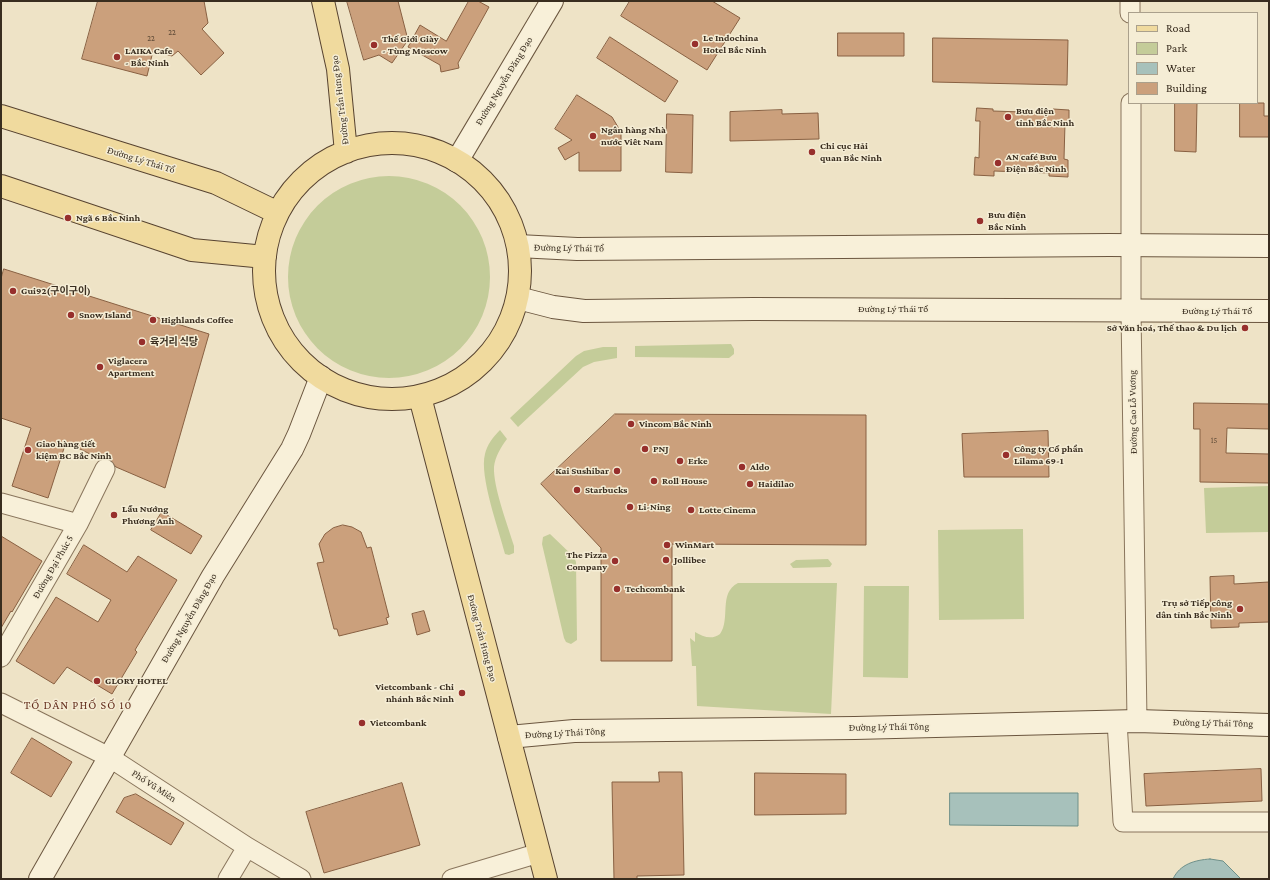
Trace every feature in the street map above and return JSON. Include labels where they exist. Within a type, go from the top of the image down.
[{"type":"main road","name":"Đường Trần Hưng Đạo","points":[[323,1],[338,69],[346,152]]},
{"type":"main road","name":"Đường Nguyễn Đăng Đạo","points":[[457,161],[552,1]]},
{"type":"main road","name":"Đường Lý Thái Tổ","points":[[1,116],[216,183],[278,213]]},
{"type":"main road","points":[[374,144],[404,144],[433,150],[457,161],[476,175],[495,195],[509,220],[518,246],[520,272],[518,298],[504,334],[494,350],[482,364],[455,384],[442,390],[420,396],[389,399],[363,396],[338,387],[321,377],[292,350],[277,326],[267,296],[265,257],[270,234],[278,213],[295,188],[306,176],[327,161],[346,152],[374,144]]},
{"type":"main road","points":[[1,186],[192,250],[265,257]]},
{"type":"main road","name":"Đường Lý Thái Tổ","points":[[518,246],[577,249],[1269,246]]},
{"type":"main road","name":"Đường Lý Thái Tổ","points":[[518,298],[558,308],[584,311],[753,309],[1269,311]]},
{"type":"main road","name":"Đường Nguyễn Đăng Đạo","points":[[40,879],[213,576],[296,442],[321,377]]},
{"type":"main road","name":"Đường Trần Hưng Đạo","points":[[420,396],[546,879]]},
{"type":"main road","name":"Đường Lý Thái Tông","points":[[509,737],[574,731],[862,728],[1127,721],[1269,725]]},
{"type":"street","points":[[1130,1],[1130,12]]},
{"type":"street","name":"Đường Cao Lỗ Vương","points":[[1131,104],[1133,246],[1127,721],[1123,822],[1269,822]]},
{"type":"street","points":[[78,524],[105,469]]},
{"type":"street","name":"Đường Đại Phúc 5","points":[[1,503],[78,524],[1,657]]},
{"type":"street","name":"Phố Vũ Miên","points":[[1,703],[109,757],[248,847],[301,879]]},
{"type":"street","points":[[228,879],[248,847]]},
{"type":"street","points":[[452,879],[539,853]]},
{"type":"green space","points":[[389,176],[418,180],[437,188],[453,199],[467,213],[478,229],[486,248],[490,277],[486,306],[478,325],[467,341],[453,355],[437,366],[418,374],[389,378],[360,374],[341,366],[325,355],[311,341],[300,325],[292,306],[288,277],[292,248],[300,229],[311,213],[325,199],[341,188],[360,180]]},
{"type":"green space","points":[[731,344],[734,349],[734,354],[729,358],[635,357],[635,346]]},
{"type":"green space","points":[[603,347],[617,347],[617,358],[594,362],[583,367],[518,427],[510,418],[576,356],[584,351]]},
{"type":"green space","points":[[500,430],[507,439],[496,460],[494,475],[498,496],[514,546],[514,553],[509,555],[505,554],[490,503],[484,464],[487,447]]},
{"type":"green space","points":[[1269,486],[1269,532],[1206,533],[1204,488]]},
{"type":"green space","points":[[1023,529],[1024,619],[939,620],[938,530]]},
{"type":"green space","points":[[550,534],[574,557],[576,562],[577,640],[571,644],[566,642],[564,638],[542,544],[543,537]]},
{"type":"green space","points":[[828,559],[832,564],[830,567],[793,568],[790,564],[796,560]]},
{"type":"green space","points":[[738,583],[837,583],[831,714],[697,706],[696,666],[692,666],[690,638],[695,642],[695,632],[708,637],[714,637],[720,634],[725,621],[726,600],[728,593],[732,587]]},
{"type":"green space","points":[[864,586],[909,586],[908,678],[863,677]]},
{"type":"water","points":[[950,793],[1078,793],[1078,826],[950,825]]},
{"type":"water","points":[[1210,859],[1223,861],[1241,879],[1173,879],[1184,866],[1199,860]]},
{"type":"building","points":[[98,1],[204,1],[208,23],[202,29],[224,53],[201,75],[178,51],[172,56],[153,51],[147,76],[82,59]]},
{"type":"building","points":[[347,1],[398,1],[408,40],[392,63],[379,55],[364,60]]},
{"type":"building","points":[[469,1],[478,1],[489,7],[458,63],[459,68],[441,72],[440,65],[408,47],[420,25],[446,41]]},
{"type":"building","name":"Le Indochina Hotel Bắc Ninh","points":[[630,1],[712,1],[740,18],[707,70],[621,16]]},
{"type":"building","points":[[838,33],[904,33],[904,56],[838,56]]},
{"type":"building","points":[[610,37],[678,81],[665,102],[597,58]]},
{"type":"building","points":[[933,38],[1068,40],[1067,85],[933,82]]},
{"type":"building","name":"Ngân hàng Nhà nước Viêt Nam","points":[[577,95],[612,117],[621,132],[621,171],[579,171],[579,152],[565,160],[558,148],[572,140],[555,129]]},
{"type":"building","points":[[1264,103],[1264,116],[1269,116],[1269,137],[1240,137],[1240,104]]},
{"type":"building","points":[[1175,104],[1197,104],[1196,152],[1175,151]]},
{"type":"building","points":[[977,108],[993,109],[993,111],[1052,113],[1053,109],[1069,110],[1069,123],[1065,123],[1064,159],[1068,160],[1068,177],[1049,176],[1049,173],[994,171],[994,176],[974,175],[975,157],[979,158],[980,121],[976,121]]},
{"type":"building","points":[[782,110],[782,114],[818,113],[819,139],[730,141],[730,112]]},
{"type":"building","points":[[667,114],[693,115],[692,173],[666,172]]},
{"type":"building","name":"Viglacera Apartment","points":[[4,269],[209,334],[165,488],[116,467],[109,459],[100,459],[66,442],[48,498],[12,486],[31,428],[1,418],[1,279]]},
{"type":"building","points":[[1194,403],[1269,404],[1269,429],[1227,428],[1226,453],[1269,454],[1269,483],[1200,482],[1200,429],[1194,429]]},
{"type":"building","points":[[615,414],[866,415],[866,545],[672,544],[672,661],[601,661],[601,548],[541,484]]},
{"type":"building","name":"Công ty Cổ phần Lilama 69-1","points":[[1048,431],[1049,477],[964,477],[962,434]]},
{"type":"building","points":[[162,512],[202,536],[191,554],[151,530]]},
{"type":"building","points":[[343,525],[352,527],[361,532],[367,548],[371,547],[389,617],[386,618],[388,624],[339,636],[337,629],[334,629],[317,563],[324,562],[319,544],[325,534],[333,528]]},
{"type":"building","points":[[1,536],[42,561],[1,628]]},
{"type":"building","points":[[84,545],[127,572],[138,556],[177,580],[135,650],[137,652],[112,694],[67,667],[54,684],[16,661],[56,597],[98,622],[111,600],[67,574]]},
{"type":"building","name":"Trụ sở Tiếp công dân tỉnh Bắc Ninh","points":[[1234,576],[1234,584],[1269,582],[1269,622],[1239,623],[1239,627],[1211,628],[1210,577]]},
{"type":"building","points":[[424,611],[430,631],[417,635],[412,614]]},
{"type":"building","points":[[32,738],[72,762],[51,797],[11,773]]},
{"type":"building","points":[[1261,769],[1262,801],[1146,806],[1144,774]]},
{"type":"building","points":[[659,772],[682,772],[684,875],[637,876],[637,879],[614,879],[612,782],[659,782]]},
{"type":"building","points":[[755,773],[846,774],[846,814],[755,815]]},
{"type":"building","points":[[402,783],[420,845],[324,873],[306,812]]},
{"type":"building","points":[[136,794],[184,823],[171,845],[116,812],[124,798]]},
{"type":"place","name":"Le Indochina Hotel Bắc Ninh","points":[[695,44]]},
{"type":"place","name":"Thế Giới Giày - Tùng Moscow","points":[[374,45]]},
{"type":"place","name":"LAIKA Cafe - Bắc Ninh","points":[[117,57]]},
{"type":"place","name":"Bưu điện tỉnh Bắc Ninh","points":[[1008,117]]},
{"type":"place","name":"Ngân hàng Nhà nước Viêt Nam","points":[[593,136]]},
{"type":"place","name":"Chi cục Hải quan Bắc Ninh","points":[[812,152]]},
{"type":"place","name":"AN café Bưu Điện Bắc Ninh","points":[[998,163]]},
{"type":"place","name":"Ngã 6 Bắc Ninh","points":[[68,218]]},
{"type":"place","name":"Bưu điện Bắc Ninh","points":[[980,221]]},
{"type":"place","name":"Gui92(구이구이)","points":[[13,291]]},
{"type":"place","name":"Snow Island","points":[[71,315]]},
{"type":"place","name":"Highlands Coffee","points":[[153,320]]},
{"type":"place","name":"Sở Văn hoá, Thế thao & Du lịch","points":[[1245,328]]},
{"type":"place","name":"육거리 식당","points":[[142,342]]},
{"type":"place","name":"Viglacera Apartment","points":[[100,367]]},
{"type":"place","name":"Vincom Bắc Ninh","points":[[631,424]]},
{"type":"place","name":"PNJ","points":[[645,449]]},
{"type":"place","name":"Giao hàng tiết kiệm BC Bắc Ninh","points":[[28,450]]},
{"type":"place","name":"Công ty Cổ phần Lilama 69-1","points":[[1006,455]]},
{"type":"place","name":"Erke","points":[[680,461]]},
{"type":"place","name":"Aldo","points":[[742,467]]},
{"type":"place","name":"Kai Sushibar","points":[[617,471]]},
{"type":"place","name":"Roll House","points":[[654,481]]},
{"type":"place","name":"Haidilao","points":[[750,484]]},
{"type":"place","name":"Starbucks","points":[[577,490]]},
{"type":"place","name":"Li-Ning","points":[[630,507]]},
{"type":"place","name":"Lotte Cinema","points":[[691,510]]},
{"type":"place","name":"Lẩu Nướng Phương Anh","points":[[114,515]]},
{"type":"place","name":"WinMart","points":[[667,545]]},
{"type":"place","name":"Jollibee","points":[[666,560]]},
{"type":"place","name":"The Pizza Company","points":[[615,561]]},
{"type":"place","name":"Techcombank","points":[[617,589]]},
{"type":"place","name":"Trụ sở Tiếp công dân tỉnh Bắc Ninh","points":[[1240,609]]},
{"type":"place","name":"GLORY HOTEL","points":[[97,681]]},
{"type":"place","name":"Vietcombank - Chi nhánh Bắc Ninh","points":[[462,693]]},
{"type":"place","name":"Vietcombank","points":[[362,723]]},
{"type":"district","name":"TỔ DÂN PHỐ SỐ 10","points":[[78,705]]}]
